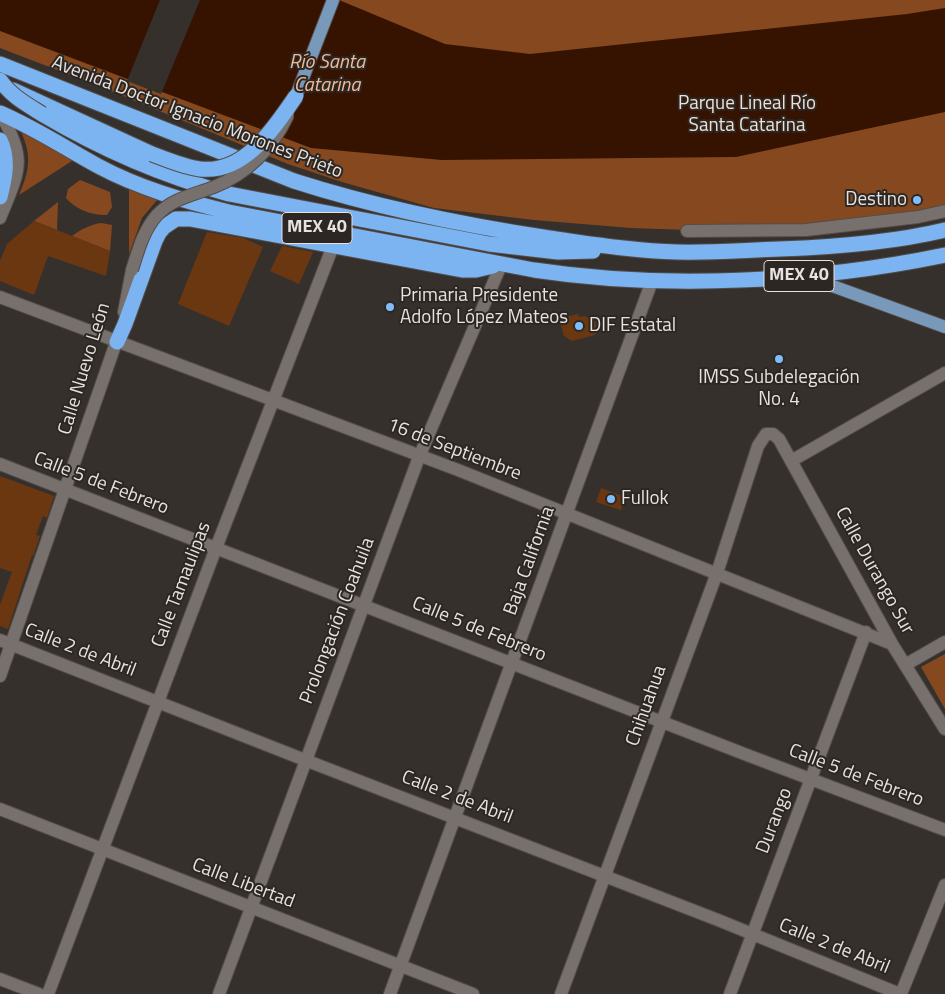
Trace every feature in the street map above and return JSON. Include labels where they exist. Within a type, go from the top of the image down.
[{"type":"highway","name":"Avenida Doctor Ignacio Morones Prieto","points":[[0,64],[294,181],[399,211],[498,230],[623,248],[696,252],[817,247],[884,241],[945,230]]},
{"type":"highway","points":[[0,80],[6,89],[17,99],[85,138],[138,164],[229,194],[489,244],[558,252],[589,252],[623,248]]},
{"type":"highway","points":[[0,85],[152,154],[200,169],[224,167],[237,161],[272,130],[296,96]]},
{"type":"highway","name":"MEX 40","points":[[0,113],[31,127],[100,167],[184,201],[228,212],[566,275],[652,281],[731,280],[887,266],[945,255]]},
{"type":"highway","points":[[0,140],[5,154],[6,169],[0,198]]},
{"type":"highway","points":[[117,342],[155,240],[164,227],[176,219],[190,219],[462,270],[476,270],[499,264]]},
{"type":"main road","points":[[296,96],[333,0]]},
{"type":"main road","points":[[803,275],[945,327]]},
{"type":"street","name":"Calle Nuevo León","points":[[0,676],[6,642],[65,490],[117,342],[132,270],[147,229],[166,206],[178,199],[225,182],[250,166],[272,144],[281,130],[296,96]]},
{"type":"street","points":[[0,113],[14,140],[18,156],[16,178],[1,216]]},
{"type":"street","points":[[687,231],[806,230],[918,217],[945,211]]},
{"type":"street","name":"Calle Tamaulipas","points":[[48,994],[216,548],[333,246]]},
{"type":"street","name":"Prolongación Coahuila","points":[[219,994],[419,457],[499,264]]},
{"type":"street","name":"Baja California","points":[[390,994],[568,515],[652,281]]},
{"type":"street","name":"16 de Septiembre","points":[[0,297],[419,457],[458,470],[892,644]]},
{"type":"street","points":[[791,461],[945,373]]},
{"type":"street","name":"Calle Durango Sur","points":[[769,434],[779,439],[892,644],[945,729]]},
{"type":"street","name":"Chihuahua","points":[[561,994],[717,573],[758,446],[763,437],[769,434]]},
{"type":"street","name":"Calle 5 de Febrero","points":[[0,464],[364,604],[512,664],[811,780],[945,830]]},
{"type":"street","name":"Durango","points":[[730,994],[866,632]]},
{"type":"street","name":"Calle 2 de Abril","points":[[6,642],[754,934],[900,994]]},
{"type":"street","points":[[905,665],[945,642]]},
{"type":"street","name":"Calle Libertad","points":[[0,809],[473,994]]},
{"type":"street","points":[[900,994],[945,885]]},
{"type":"street","points":[[0,978],[39,994]]},
{"type":"green space","name":"Río Santa Catarina","points":[[0,0],[945,0],[945,208],[814,228],[720,231],[631,228],[534,220],[434,208],[342,182],[288,164],[99,86],[0,48]]},
{"type":"green space","points":[[18,126],[75,159],[19,195],[28,168],[28,152]]},
{"type":"green space","points":[[80,180],[110,192],[112,207],[107,215],[85,211],[66,198],[68,189]]},
{"type":"green space","points":[[129,189],[157,200],[142,218],[129,254]]},
{"type":"green space","points":[[58,202],[57,230],[34,221]]},
{"type":"green space","points":[[101,223],[112,225],[110,251],[72,236],[86,228]]},
{"type":"green space","points":[[945,654],[945,709],[921,667]]},
{"type":"water","name":"Río Santa Catarina","points":[[0,0],[339,0],[445,44],[530,54],[907,14],[945,8],[945,112],[736,157],[442,160],[311,148],[0,31]]},
{"type":"pier","points":[[160,0],[200,0],[161,94],[127,81]]},
{"type":"building","points":[[34,221],[110,251],[106,276],[48,256],[34,295],[0,281],[0,261],[7,244]]},
{"type":"building","points":[[207,232],[243,238],[263,247],[229,326],[178,304]]},
{"type":"building","points":[[282,246],[313,252],[299,284],[270,271]]},
{"type":"building","name":"DIF Estatal","points":[[578,314],[579,317],[585,316],[595,321],[598,330],[595,335],[572,341],[564,336],[560,322],[564,321],[565,317]]},
{"type":"building","points":[[0,476],[54,496],[47,518],[43,516],[36,535],[40,536],[8,629],[0,626],[0,605],[12,572],[0,568]]},
{"type":"building","name":"Fullok","points":[[601,488],[625,497],[621,510],[596,502]]},
{"type":"place","name":"Destino","points":[[917,200]]},
{"type":"place","name":"Primaria Presidente Adolfo López Mateos","points":[[390,307]]},
{"type":"place","name":"DIF Estatal","points":[[579,326]]},
{"type":"place","name":"IMSS Subdelegación No. 4","points":[[779,359]]},
{"type":"place","name":"Fullok","points":[[611,499]]},
{"type":"park label","name":"Parque Lineal Río Santa Catarina","points":[[747,115]]}]
